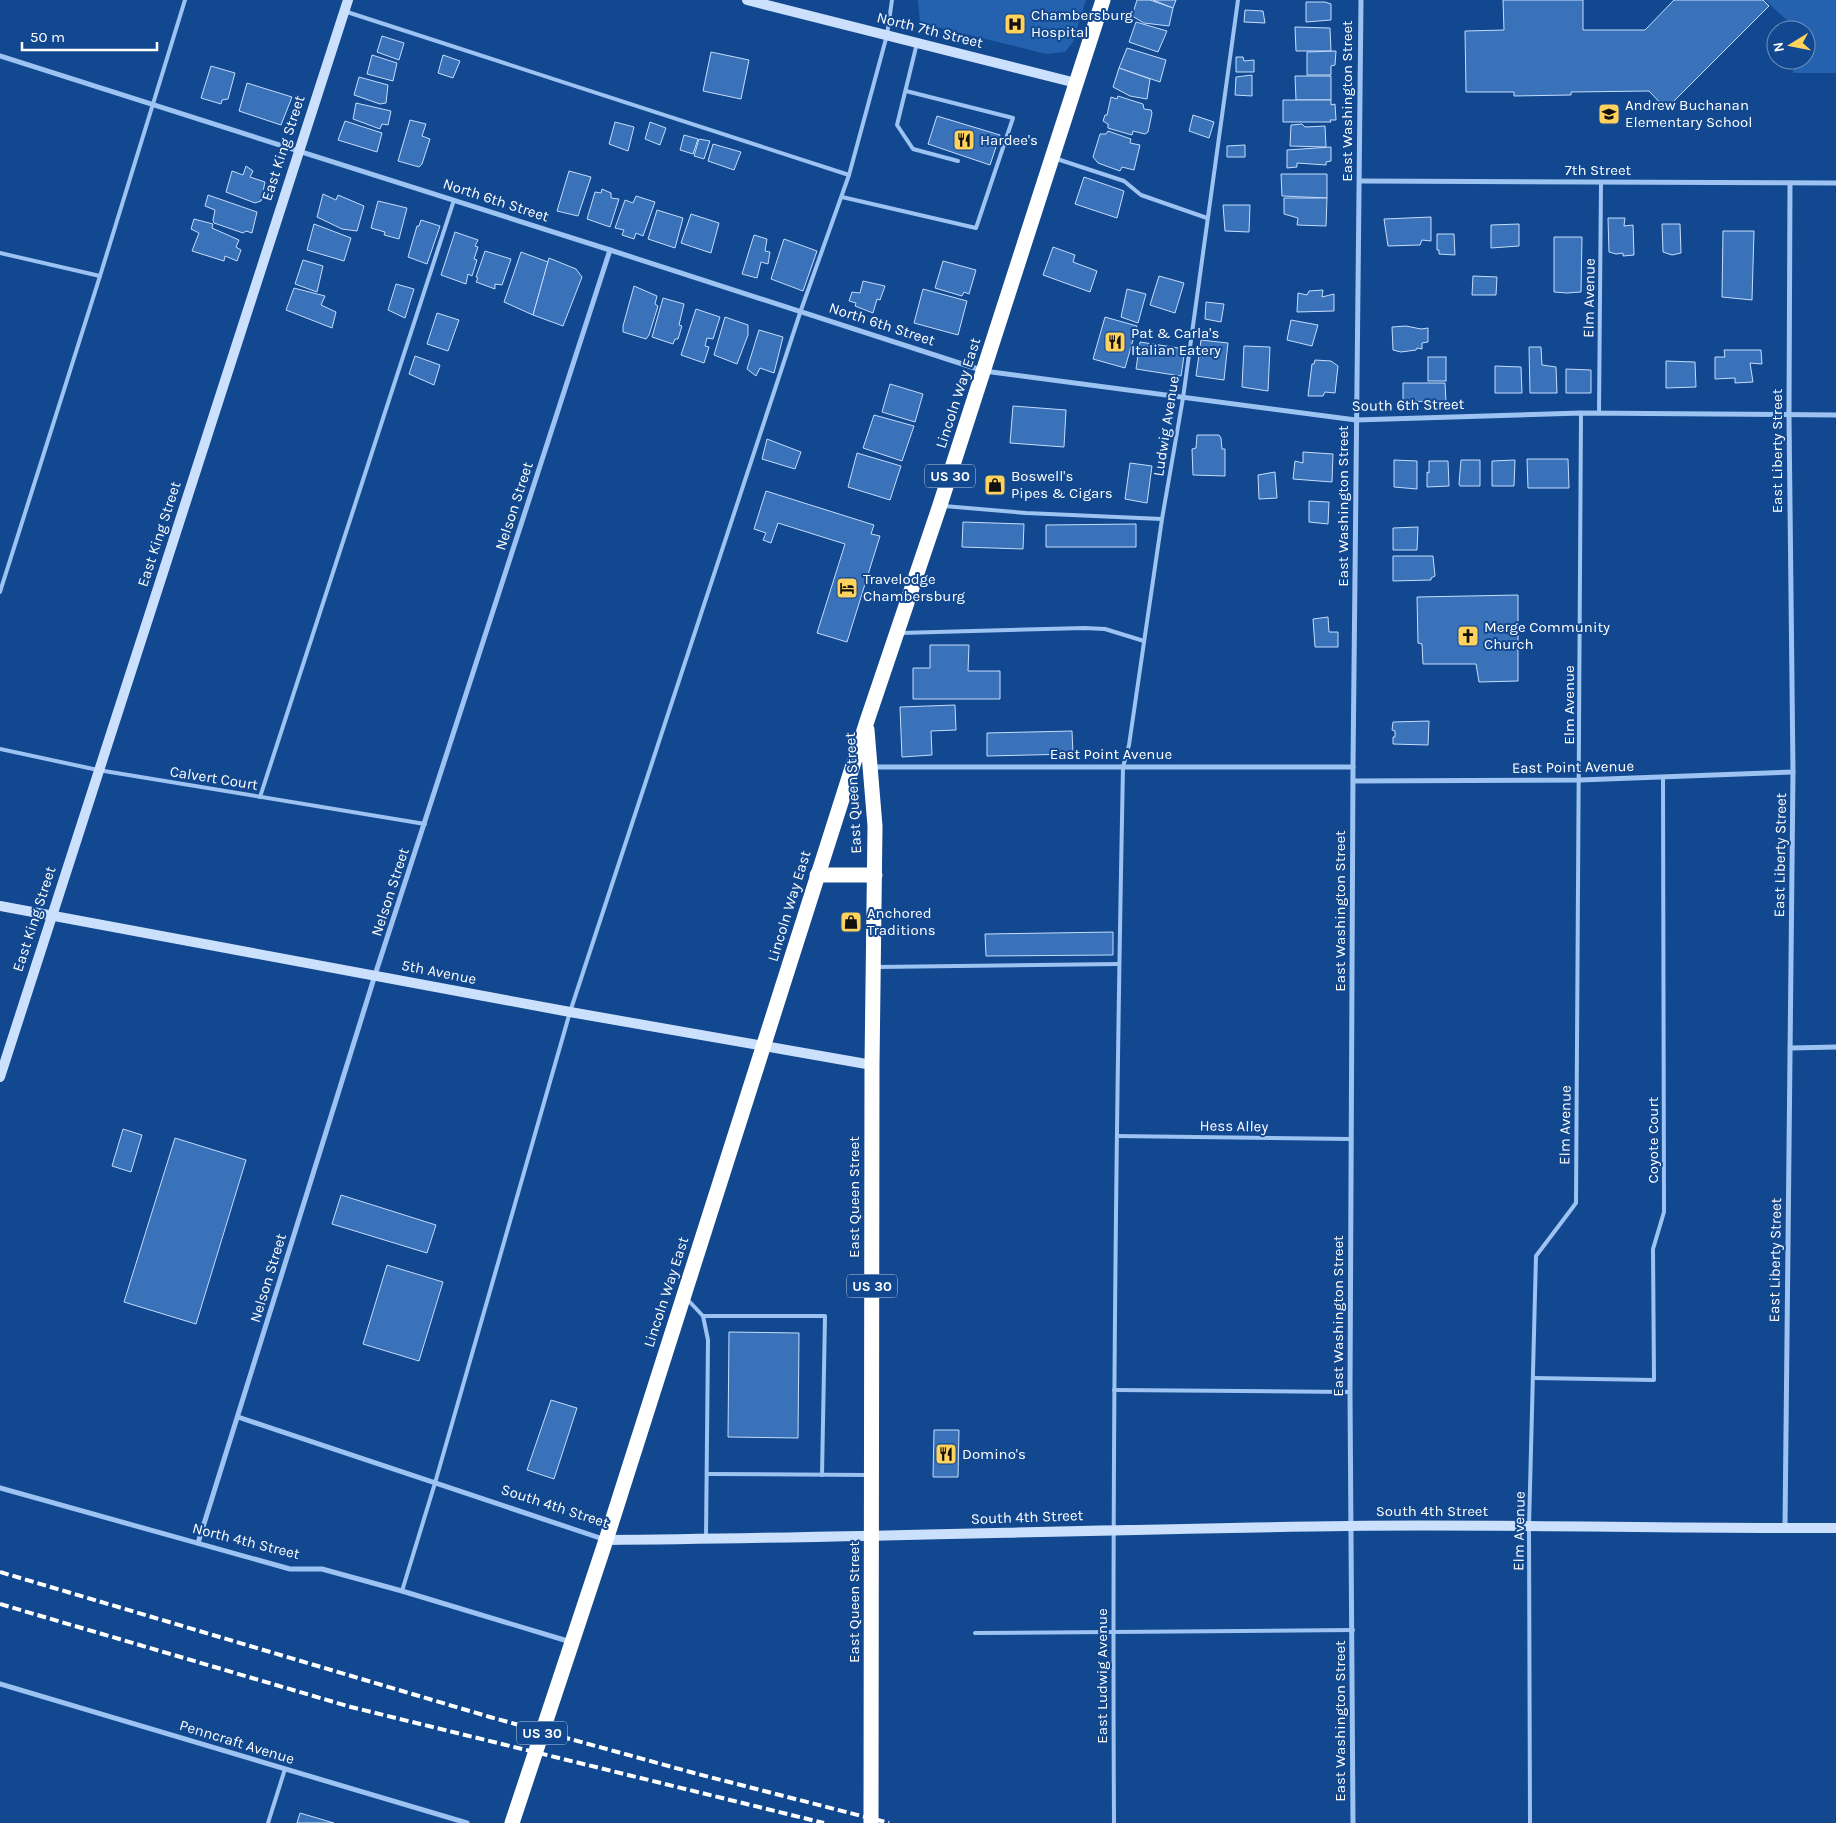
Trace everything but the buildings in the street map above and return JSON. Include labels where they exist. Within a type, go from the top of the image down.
[{"type":"highway","name":"Lincoln Way East","points":[[512,1823],[606,1540],[764,1047],[817,875],[940,505],[1103,0]]},
{"type":"highway","name":"East Queen Street","points":[[867,721],[875,826],[872,1065],[871,1823]]},
{"type":"highway","points":[[817,875],[874,875]]},
{"type":"street","name":"East King Street","points":[[0,1077],[2,1063],[348,0]]},
{"type":"street","name":"North 7th Street","points":[[747,0],[1076,82]]},
{"type":"street","name":"East Washington Street","points":[[1352,1823],[1351,1139],[1361,0]]},
{"type":"street","name":"North 6th Street","points":[[0,56],[801,310],[984,370]]},
{"type":"street","name":"7th Street","points":[[1360,181],[1836,183]]},
{"type":"street","name":"East Liberty Street","points":[[1785,1528],[1793,772],[1789,416],[1790,183]]},
{"type":"street","name":"Nelson Street","points":[[198,1543],[375,975],[610,250]]},
{"type":"street","name":"South 6th Street","points":[[984,370],[1356,420],[1581,413],[1836,415]]},
{"type":"street","name":"East Point Avenue","points":[[870,767],[1353,767]]},
{"type":"street","name":"East Point Avenue","points":[[1353,781],[1580,780],[1793,772]]},
{"type":"street","name":"5th Avenue","points":[[0,906],[570,1012],[872,1065]]},
{"type":"street","points":[[1790,1048],[1836,1047]]},
{"type":"street","name":"South 4th Street","points":[[238,1417],[606,1540],[1352,1526],[1836,1528]]},
{"type":"street","name":"North 4th Street","points":[[0,1488],[290,1568],[322,1569],[572,1642]]},
{"type":"street","name":"Penncraft Avenue","points":[[0,1684],[467,1823]]},
{"type":"lane","points":[[0,592],[185,0]]},
{"type":"lane","points":[[402,1591],[435,1483],[570,1012],[801,310],[849,175],[887,35],[892,0]]},
{"type":"lane","name":"Ludwig Avenue","points":[[1123,767],[1129,745],[1162,519],[1183,398],[1238,0]]},
{"type":"lane","points":[[344,11],[849,175]]},
{"type":"lane","points":[[917,43],[897,125],[913,149],[958,161]]},
{"type":"lane","points":[[842,197],[976,228],[1013,118],[906,91]]},
{"type":"lane","points":[[1052,158],[1124,181],[1141,194],[1208,218]]},
{"type":"lane","name":"Elm Avenue","points":[[1599,413],[1601,182]]},
{"type":"lane","points":[[260,797],[454,200]]},
{"type":"lane","points":[[0,253],[100,276]]},
{"type":"lane","name":"Elm Avenue","points":[[1530,1823],[1529,1527],[1536,1256],[1576,1203],[1581,413]]},
{"type":"lane","points":[[940,505],[1026,513],[1162,519]]},
{"type":"lane","points":[[896,633],[1084,628],[1105,629],[1144,642]]},
{"type":"lane","name":"Calvert Court","points":[[0,749],[98,770],[425,824]]},
{"type":"lane","points":[[1113,1529],[1116,1136],[1123,767]]},
{"type":"lane","name":"Coyote Court","points":[[1533,1378],[1654,1380],[1653,1248],[1661,1227],[1664,1212],[1663,777]]},
{"type":"lane","points":[[874,967],[1119,964]]},
{"type":"lane","name":"Hess Alley","points":[[1116,1136],[1351,1139]]},
{"type":"lane","points":[[683,1295],[704,1316],[708,1340],[706,1539]]},
{"type":"lane","points":[[704,1316],[825,1316],[822,1475]]},
{"type":"lane","points":[[1114,1390],[1350,1392]]},
{"type":"lane","points":[[707,1474],[872,1476]]},
{"type":"lane","name":"East Ludwig Avenue","points":[[1113,1529],[1114,1823]]},
{"type":"lane","points":[[975,1633],[1353,1630]]},
{"type":"lane","points":[[268,1823],[285,1769]]},
{"type":"shaded area","name":"Chambersburg Hospital","points":[[918,0],[1086,0],[1073,42],[1065,52],[1046,54],[920,23]]},
{"type":"shaded area","points":[[1765,0],[1836,0],[1836,73],[1793,73],[1793,70],[1816,70],[1816,20],[1787,20]]},
{"type":"railway","points":[[0,1572],[490,1717],[694,1773],[889,1823]]},
{"type":"railway","points":[[0,1604],[351,1707],[824,1823]]},
{"type":"place","name":"Chambersburg Hospital","points":[[1015,24]]},
{"type":"place","name":"Andrew Buchanan Elementary School","points":[[1609,114]]},
{"type":"place","name":"Hardee's","points":[[964,140]]},
{"type":"place","name":"Pat & Carla's Italian Eatery","points":[[1115,342]]},
{"type":"place","name":"Boswell's Pipes & Cigars","points":[[995,485]]},
{"type":"place","name":"Travelodge Chambersburg","points":[[847,588]]},
{"type":"place","name":"Merge Community Church","points":[[1468,636]]},
{"type":"place","name":"Anchored Traditions","points":[[851,922]]},
{"type":"place","name":"Domino's","points":[[946,1454]]}]
